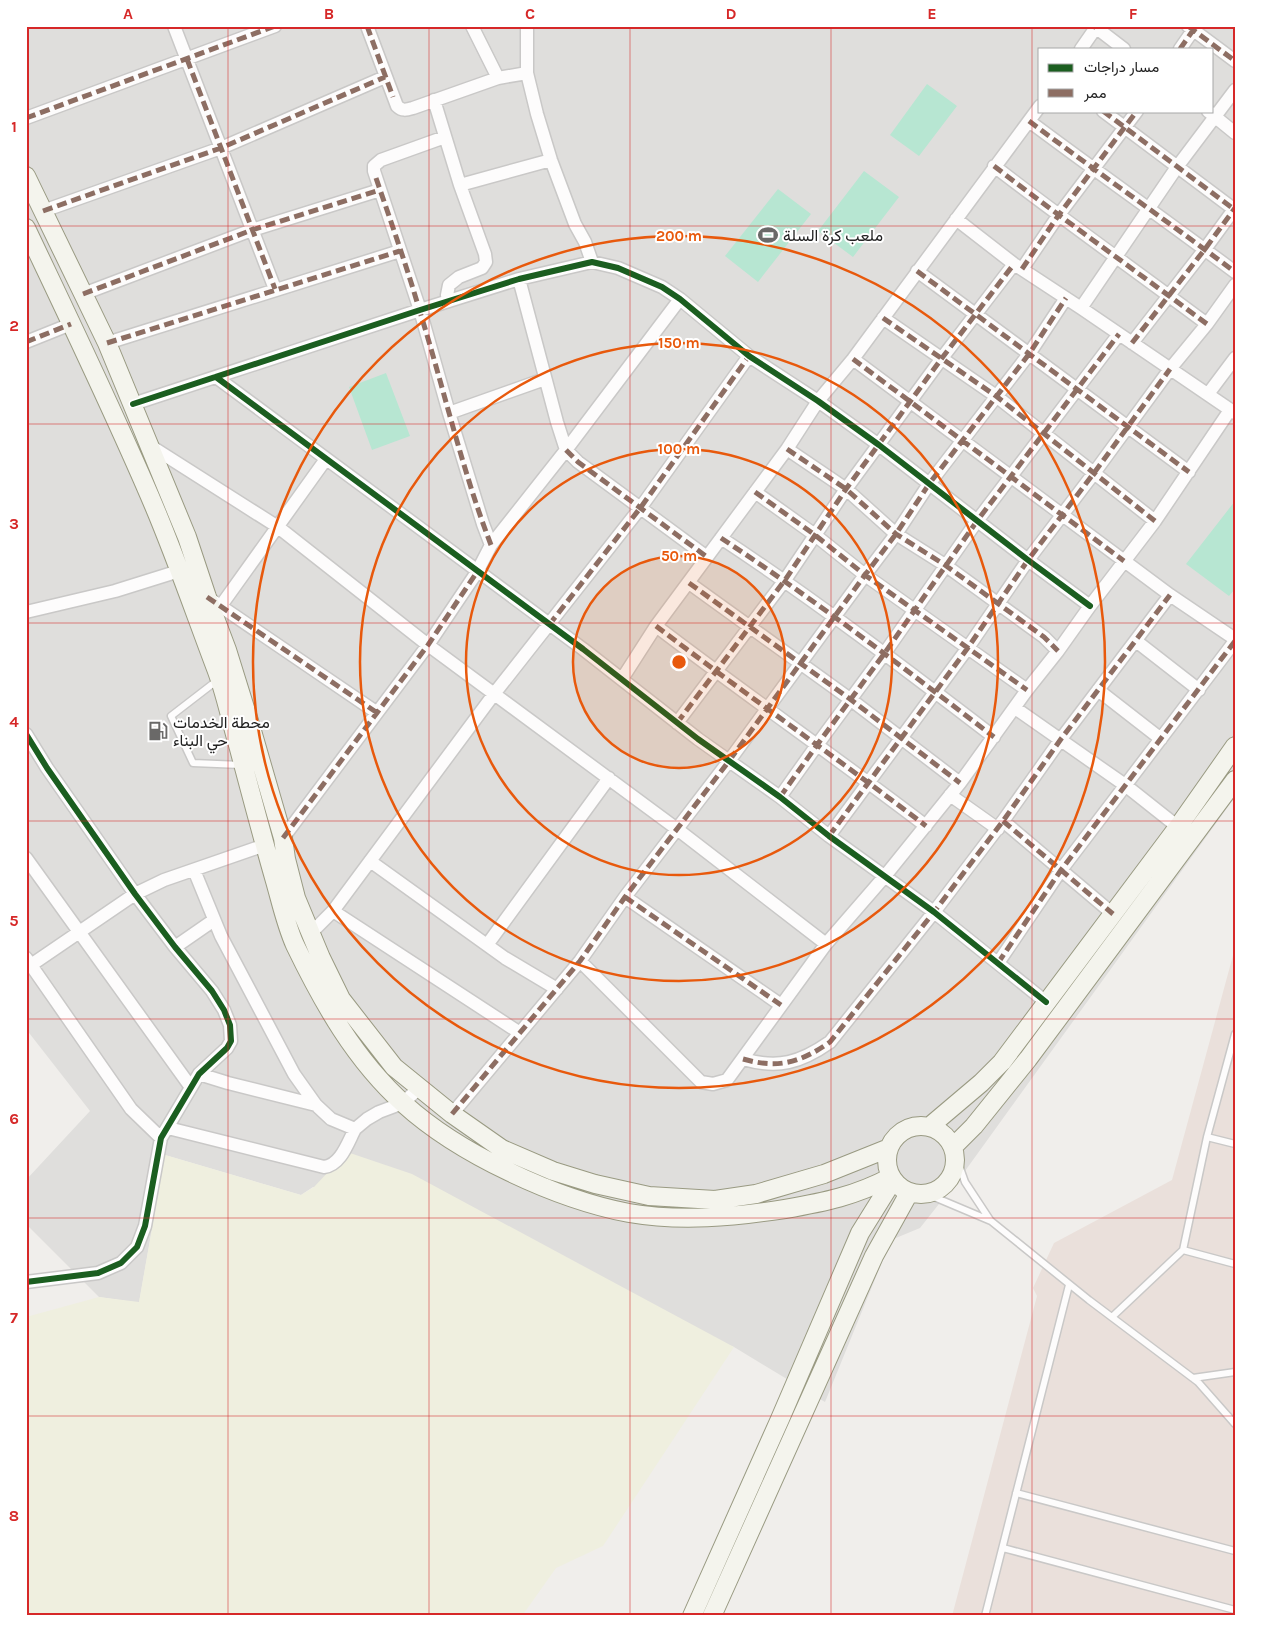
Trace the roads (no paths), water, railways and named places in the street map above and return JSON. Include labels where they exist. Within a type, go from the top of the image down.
[{"type":"main road","points":[[26,176],[107,343],[214,602],[283,838],[286,859],[296,898],[310,934],[341,999],[394,1067],[452,1114],[502,1149],[552,1172],[596,1184],[658,1196],[715,1200],[756,1194],[824,1174],[889,1148]]},
{"type":"main road","points":[[26,228],[30,248],[71,324],[152,501],[220,678],[293,940],[329,1011],[366,1064],[403,1103],[434,1128],[494,1165],[587,1202],[631,1213],[706,1218],[738,1216],[841,1198],[868,1190],[892,1179]]},
{"type":"main road","points":[[929,1127],[981,1083],[1002,1062],[1178,827],[1235,746]]},
{"type":"main road","points":[[953,1149],[1028,1059],[1235,780]]},
{"type":"main road","points":[[929,1127],[947,1138],[953,1149],[954,1170],[950,1178],[936,1191],[928,1194],[910,1193],[900,1188],[892,1179],[887,1163],[889,1148],[901,1133],[909,1128],[929,1127]]},
{"type":"main road","points":[[692,1616],[788,1401],[860,1233],[892,1179]]},
{"type":"main road","points":[[712,1616],[874,1256],[910,1193]]},
{"type":"street","points":[[174,26],[275,289]]},
{"type":"street","points":[[26,118],[274,26]]},
{"type":"street","points":[[367,26],[385,77],[400,109],[405,110],[498,78],[526,73]]},
{"type":"street","points":[[472,26],[498,78]]},
{"type":"street","points":[[527,26],[526,73],[551,160],[575,224],[585,242],[592,262]]},
{"type":"street","points":[[1082,48],[1095,27],[1123,48]]},
{"type":"street","points":[[1181,48],[1192,28],[1235,61]]},
{"type":"street","points":[[43,211],[221,148],[385,77]]},
{"type":"street","points":[[1214,111],[1235,90]]},
{"type":"street","points":[[434,100],[460,185],[482,244],[486,262],[482,268],[459,277],[449,285],[449,301]]},
{"type":"street","points":[[622,679],[656,626],[787,449],[818,401],[853,359],[1038,109]]},
{"type":"street","points":[[1104,112],[1234,209],[1132,342]]},
{"type":"street","points":[[677,723],[785,580],[846,489],[975,313],[1018,266],[1058,216],[1135,112]]},
{"type":"street","points":[[1081,308],[1211,114],[1235,133]]},
{"type":"street","points":[[1029,121],[1093,169],[1149,207],[1235,272]]},
{"type":"street","points":[[445,136],[377,163],[374,166],[374,171],[420,310],[449,413],[491,545]]},
{"type":"street","points":[[460,185],[551,160]]},
{"type":"street","points":[[994,166],[1058,216],[1116,256],[1207,324]]},
{"type":"street","points":[[83,294],[252,230],[380,190]]},
{"type":"street","points":[[580,961],[701,1082],[713,1084],[727,1080],[826,944],[885,876],[960,783],[1027,690],[1155,521],[1232,412],[1018,266],[956,219]]},
{"type":"street","points":[[107,343],[400,251]]},
{"type":"street","points":[[133,404],[519,279],[592,262],[618,268],[662,288],[680,299],[749,356],[818,401],[1090,606]]},
{"type":"street","points":[[917,272],[1189,472]]},
{"type":"street","points":[[519,279],[566,450],[578,462],[707,557]]},
{"type":"street","points":[[829,836],[870,783],[934,692],[967,649],[1028,560],[1235,285]]},
{"type":"street","points":[[452,1114],[580,961],[625,897],[729,761],[896,534],[929,484],[1029,354],[1066,298]]},
{"type":"street","points":[[283,838],[428,645],[477,572],[491,545],[566,450],[680,299]]},
{"type":"street","points":[[883,318],[996,396],[1155,521]]},
{"type":"street","points":[[26,342],[71,324]]},
{"type":"street","points":[[780,798],[816,745],[915,611],[977,521],[1119,334]]},
{"type":"street","points":[[310,934],[333,911],[494,694],[641,507],[749,356]]},
{"type":"street","points":[[1208,394],[1231,372],[1235,358]]},
{"type":"street","points":[[853,359],[1170,596],[1235,640],[1061,870],[998,963]]},
{"type":"street","points":[[216,376],[622,679],[677,723],[934,912],[1046,1002]]},
{"type":"street","points":[[449,413],[545,379]]},
{"type":"street","points":[[149,445],[278,527],[428,645],[677,829],[826,944]]},
{"type":"street","points":[[787,449],[846,489],[896,534],[945,565],[1044,637],[1058,651]]},
{"type":"street","points":[[326,459],[278,527],[214,602],[376,712]]},
{"type":"street","points":[[755,492],[815,535],[865,575],[1027,690]]},
{"type":"street","points":[[721,538],[835,616],[994,737]]},
{"type":"street","points":[[26,612],[115,592],[179,571]]},
{"type":"street","points":[[689,583],[850,699],[960,783]]},
{"type":"street","points":[[742,1059],[756,1063],[781,1064],[811,1055],[830,1042],[934,912],[1000,825],[1060,739],[1170,596]]},
{"type":"street","points":[[656,626],[926,826]]},
{"type":"street","points":[[1136,641],[1199,690]]},
{"type":"street","points":[[1098,690],[1161,739]]},
{"type":"street","points":[[1015,708],[1125,785],[1178,827]]},
{"type":"street","points":[[26,1282],[98,1272],[121,1263],[137,1247],[145,1226],[165,1133],[190,1086],[231,1041],[230,1025],[224,1010],[212,991],[175,947],[135,894],[28,742]]},
{"type":"street","points":[[487,945],[608,778]]},
{"type":"street","points":[[950,795],[1000,825],[1061,870],[1113,914]]},
{"type":"street","points":[[265,845],[164,880],[135,894],[29,962],[130,1109],[165,1133],[324,1167],[333,1165],[355,1129],[367,1119],[379,1112],[403,1103],[419,1088]]},
{"type":"street","points":[[26,858],[190,1086]]},
{"type":"street","points":[[370,861],[487,945],[557,989]]},
{"type":"street","points":[[194,870],[214,920],[294,1074],[316,1105],[332,1118],[355,1129]]},
{"type":"street","points":[[625,897],[781,1005]]},
{"type":"street","points":[[333,911],[520,1033]]},
{"type":"street","points":[[175,947],[214,920]]},
{"type":"street","points":[[199,1074],[316,1105]]},
{"type":"lane","points":[[220,678],[171,716],[193,763],[243,765]]},
{"type":"lane","points":[[1112,1317],[1183,1250],[1207,1137],[1235,1034]]},
{"type":"lane","points":[[1207,1137],[1235,1144]]},
{"type":"lane","points":[[953,1149],[965,1182],[991,1221]]},
{"type":"lane","points":[[928,1194],[991,1221],[1070,1285],[1198,1382],[1235,1424]]},
{"type":"lane","points":[[1183,1250],[1235,1264]]},
{"type":"lane","points":[[985,1616],[1070,1285]]},
{"type":"lane","points":[[1193,1378],[1235,1372]]},
{"type":"lane","points":[[1016,1494],[1235,1551]]},
{"type":"lane","points":[[1003,1548],[1235,1610]]},
{"type":"place","name":"ملعب كرة السلة","points":[[768,235]]},
{"type":"place","name":"محطة الخدمات حي البناء","points":[[158,731]]}]
